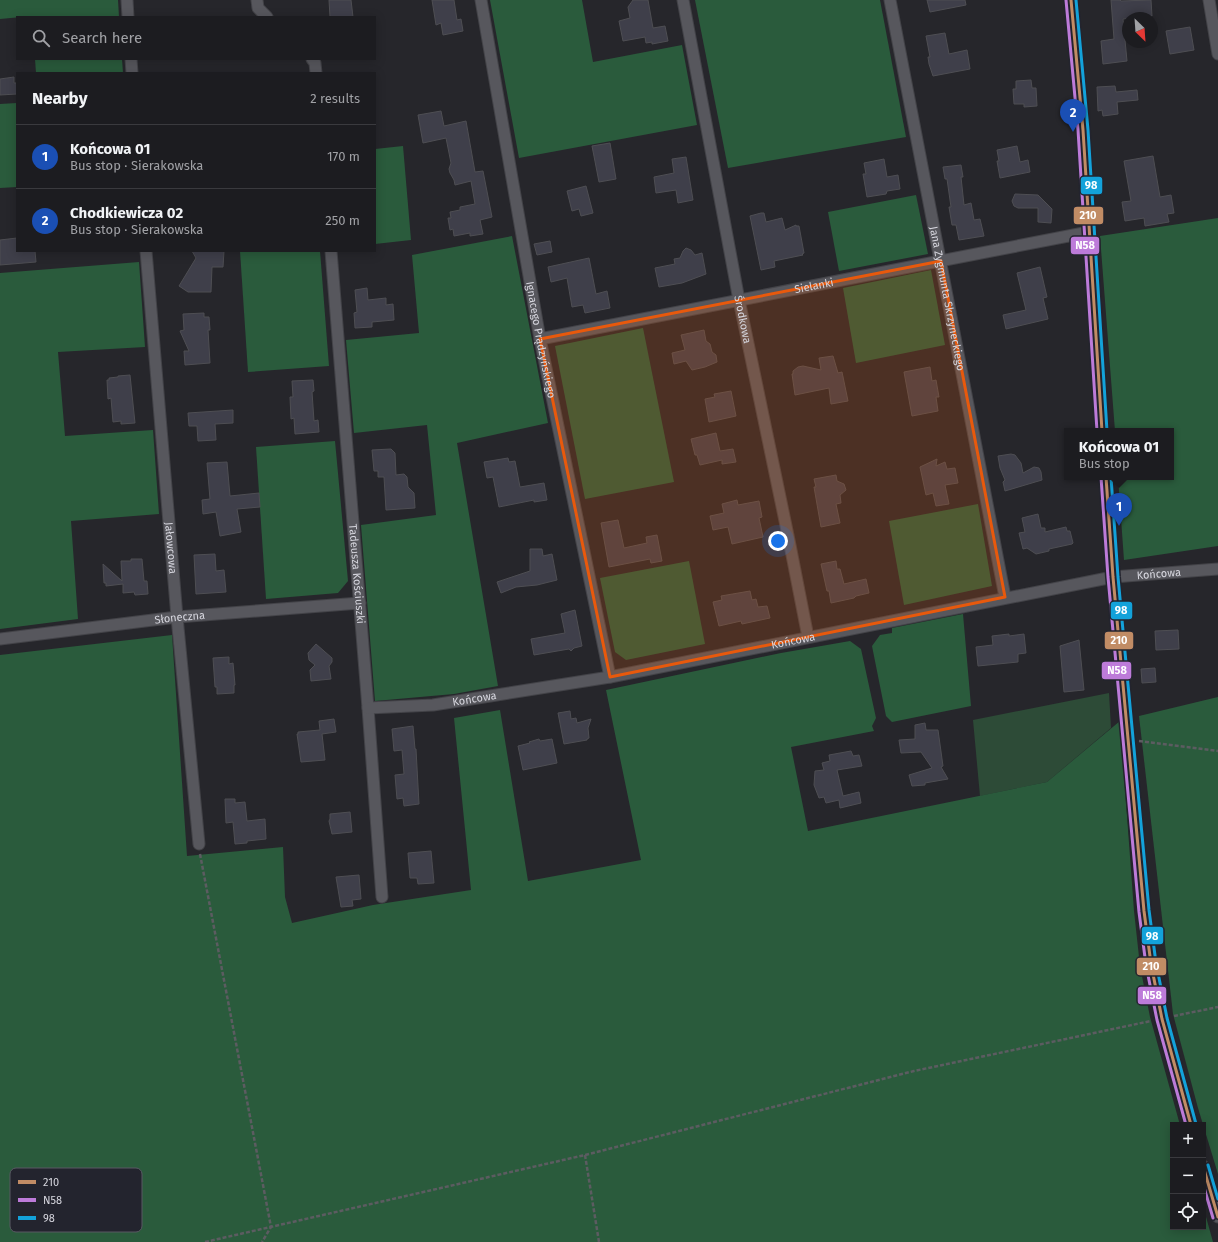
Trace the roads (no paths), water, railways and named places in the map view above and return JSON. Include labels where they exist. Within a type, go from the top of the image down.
[{"type":"street","points":[[127,0],[128,16]]},
{"type":"street","points":[[257,0],[258,8],[266,16]]},
{"type":"street","name":"Ignacego Prądzyńskiego","points":[[481,0],[540,339],[610,677]]},
{"type":"street","name":"Środkowa","points":[[682,0],[739,300],[808,637]]},
{"type":"street","name":"Jana Zygmunta Skrzyneckiego","points":[[890,0],[1005,597]]},
{"type":"street","points":[[1071,0],[1083,130],[1088,232],[1102,428]]},
{"type":"street","points":[[1209,0],[1218,54]]},
{"type":"street","points":[[131,60],[132,72]]},
{"type":"street","points":[[313,60],[316,63],[316,72]]},
{"type":"street","name":"Sielanki","points":[[540,339],[1088,232]]},
{"type":"street","name":"Jałowcowa","points":[[146,252],[177,617],[199,844]]},
{"type":"street","name":"Tadeusza Kościuszki","points":[[331,252],[360,603],[382,897]]},
{"type":"street","points":[[1106,480],[1127,740],[1144,911],[1151,964],[1162,1019],[1190,1122]]},
{"type":"street","name":"Końcowa","points":[[368,708],[433,705],[610,677],[1005,597],[1113,577],[1218,569]]},
{"type":"street","name":"Słoneczna","points":[[0,639],[177,617],[360,603]]},
{"type":"street","points":[[1206,1176],[1218,1217]]},
{"type":"place","name":"Chodkiewicza 02","points":[[1073,132]]},
{"type":"place","name":"Końcowa 01","points":[[1119,526]]}]
